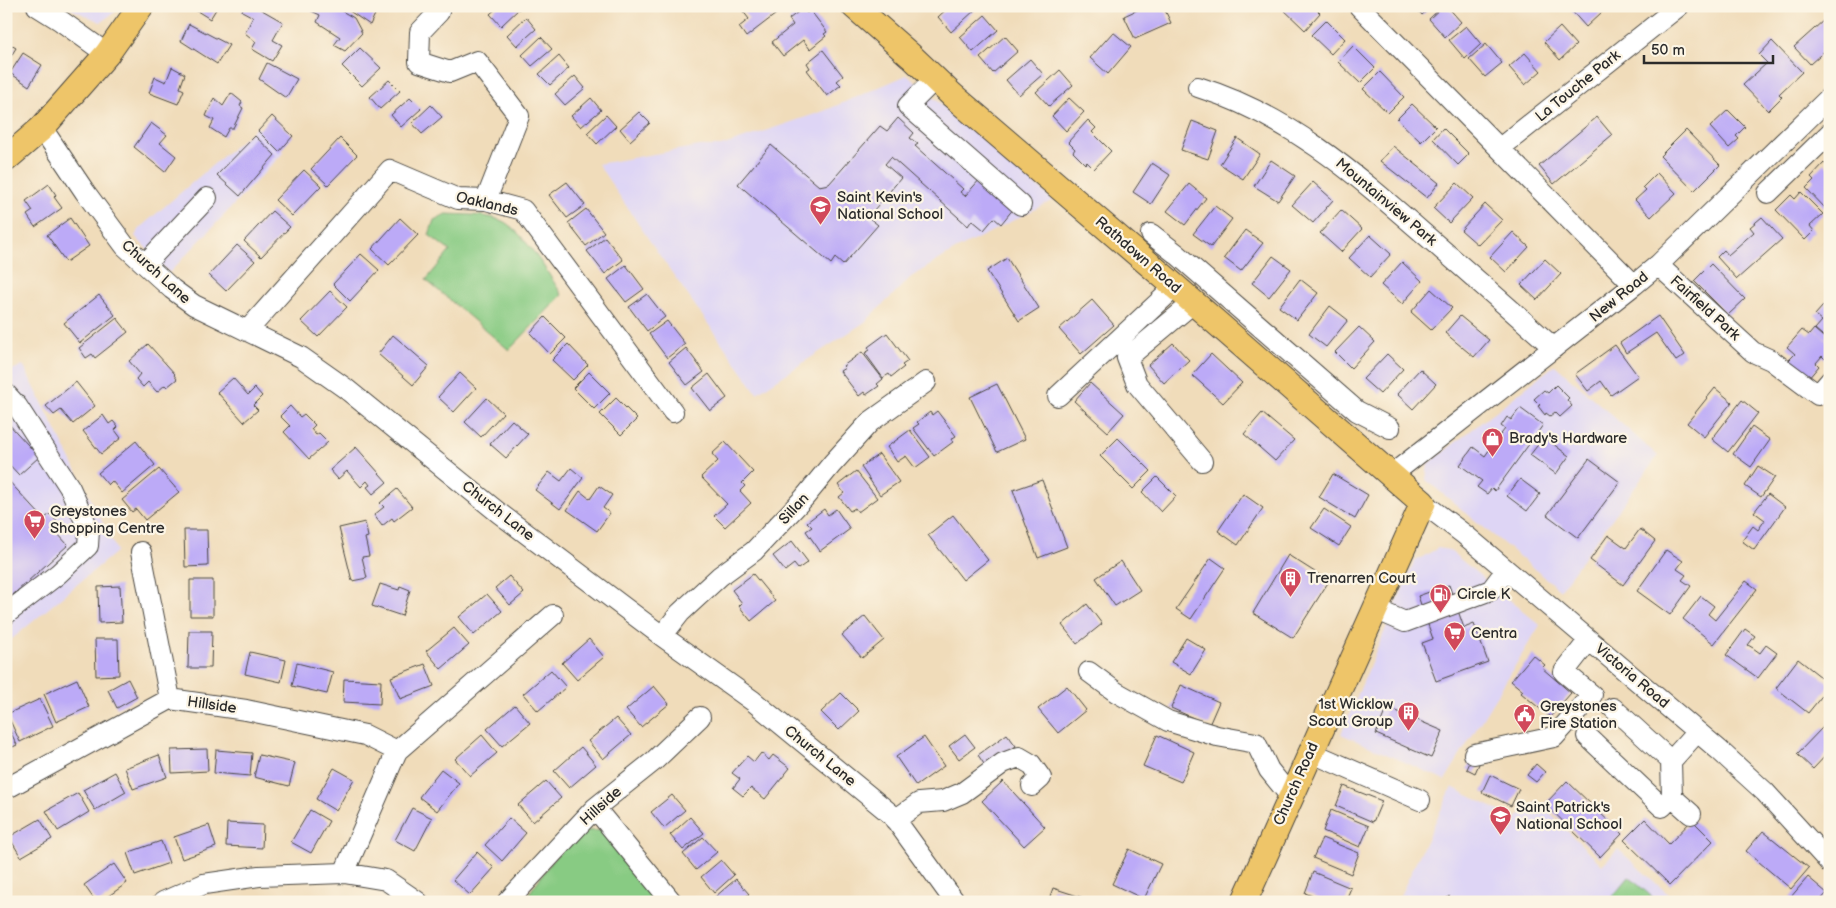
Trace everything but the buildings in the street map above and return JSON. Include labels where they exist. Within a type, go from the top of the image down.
[{"type":"main road","points":[[6,159],[42,128],[107,54],[140,6]]},
{"type":"main road","name":"Rathdown Road","points":[[854,6],[912,56],[935,79],[1423,503]]},
{"type":"main road","name":"Church Road","points":[[1244,902],[1423,503]]},
{"type":"street","points":[[37,6],[107,54]]},
{"type":"street","points":[[434,6],[439,12],[420,32],[420,62],[450,72],[477,61],[519,116],[486,200]]},
{"type":"street","points":[[1358,6],[1634,285]]},
{"type":"street","name":"La Touche Park","points":[[1500,148],[1679,6]]},
{"type":"street","points":[[935,79],[908,106],[1021,204]]},
{"type":"street","name":"Mountainview Park","points":[[1198,87],[1223,95],[1262,113],[1332,156],[1366,183],[1554,348]]},
{"type":"street","name":"New Road","points":[[1390,476],[1634,285],[1830,97]]},
{"type":"street","points":[[1759,166],[1773,188],[1827,136],[1806,120]]},
{"type":"street","name":"Church Lane","points":[[42,128],[85,192],[125,246],[172,289],[194,305],[301,357],[345,388],[499,513],[662,636],[753,701],[896,820],[955,902]]},
{"type":"street","name":"Oaklands","points":[[247,331],[390,170],[458,198],[486,200],[523,210],[673,412]]},
{"type":"street","points":[[145,264],[207,198]]},
{"type":"street","points":[[1151,234],[1178,254],[1357,411],[1390,428]]},
{"type":"street","points":[[1178,254],[1177,289],[1127,358],[1138,384],[1202,461]]},
{"type":"street","name":"Fairfield Park","points":[[1658,264],[1753,352],[1771,360],[1818,395],[1830,381]]},
{"type":"street","points":[[1058,396],[1177,289]]},
{"type":"street","name":"Sillan","points":[[662,636],[680,613],[713,582],[754,551],[804,498],[870,422],[926,382]]},
{"type":"street","points":[[6,394],[16,406],[70,488],[89,530],[88,546],[58,574],[6,614]]},
{"type":"street","name":"Victoria Road","points":[[1423,503],[1506,570],[1697,732],[1765,792],[1828,858]]},
{"type":"street","name":"Hillside","points":[[141,552],[170,699]]},
{"type":"street","points":[[1375,609],[1404,622],[1491,590],[1506,570]]},
{"type":"street","points":[[344,873],[397,751],[554,615]]},
{"type":"street","points":[[1474,754],[1554,737],[1592,695],[1564,672],[1589,640]]},
{"type":"street","points":[[1089,672],[1116,692],[1168,721],[1217,736],[1256,743],[1269,770],[1291,797]]},
{"type":"street","name":"Hillside","points":[[11,786],[170,699],[246,710],[365,736],[397,751]]},
{"type":"street","points":[[1613,708],[1672,761]]},
{"type":"street","name":"Hillside","points":[[507,902],[595,808],[654,761],[700,717]]},
{"type":"street","points":[[1587,736],[1662,807],[1672,797],[1672,761],[1697,732]]},
{"type":"street","points":[[1310,752],[1420,800]]},
{"type":"street","points":[[896,820],[919,803],[943,801],[962,792],[1003,763],[1019,757],[1031,764],[1041,778],[1032,786]]},
{"type":"street","points":[[1672,797],[1691,814]]},
{"type":"street","points":[[595,808],[672,902]]},
{"type":"street","points":[[164,902],[204,884],[250,877],[344,873],[386,880],[418,902]]},
{"type":"shaded area","points":[[64,6],[119,6],[115,12],[101,22]]},
{"type":"shaded area","name":"Saint Kevin's National School","points":[[907,75],[1053,200],[955,250],[911,277],[865,322],[757,393],[598,164],[700,146],[721,146],[824,111]]},
{"type":"shaded area","points":[[257,127],[284,152],[169,273],[135,236],[142,226]]},
{"type":"shaded area","points":[[23,365],[117,551],[6,644],[6,373]]},
{"type":"shaded area","points":[[1555,365],[1658,456],[1560,590],[1426,480],[1428,464]]},
{"type":"shaded area","points":[[1438,548],[1449,550],[1540,625],[1445,780],[1341,734],[1414,562]]},
{"type":"shaded area","name":"Saint Patrick's National School","points":[[1452,787],[1515,819],[1537,801],[1602,865],[1618,849],[1677,902],[1397,902]]},
{"type":"green space","points":[[446,214],[487,217],[508,224],[526,242],[562,295],[509,350],[426,280],[450,251],[429,235],[434,220]]},
{"type":"green space","points":[[607,830],[664,902],[523,902],[554,858],[583,831]]},
{"type":"green space","points":[[1629,877],[1658,902],[1608,902]]},
{"type":"green space","points":[[1692,893],[1705,902],[1681,902]]},
{"type":"place","name":"Saint Kevin's National School","points":[[821,225]]},
{"type":"place","name":"Brady's Hardware","points":[[1493,457]]},
{"type":"place","name":"Greystones Shopping Centre","points":[[34,539]]},
{"type":"place","name":"Trenarren Court","points":[[1291,597]]},
{"type":"place","name":"Circle K","points":[[1441,613]]},
{"type":"place","name":"Centra","points":[[1455,652]]},
{"type":"place","name":"1st Wicklow Scout Group","points":[[1409,732]]},
{"type":"place","name":"Greystones Fire Station","points":[[1524,734]]},
{"type":"place","name":"Saint Patrick's National School","points":[[1500,835]]}]
